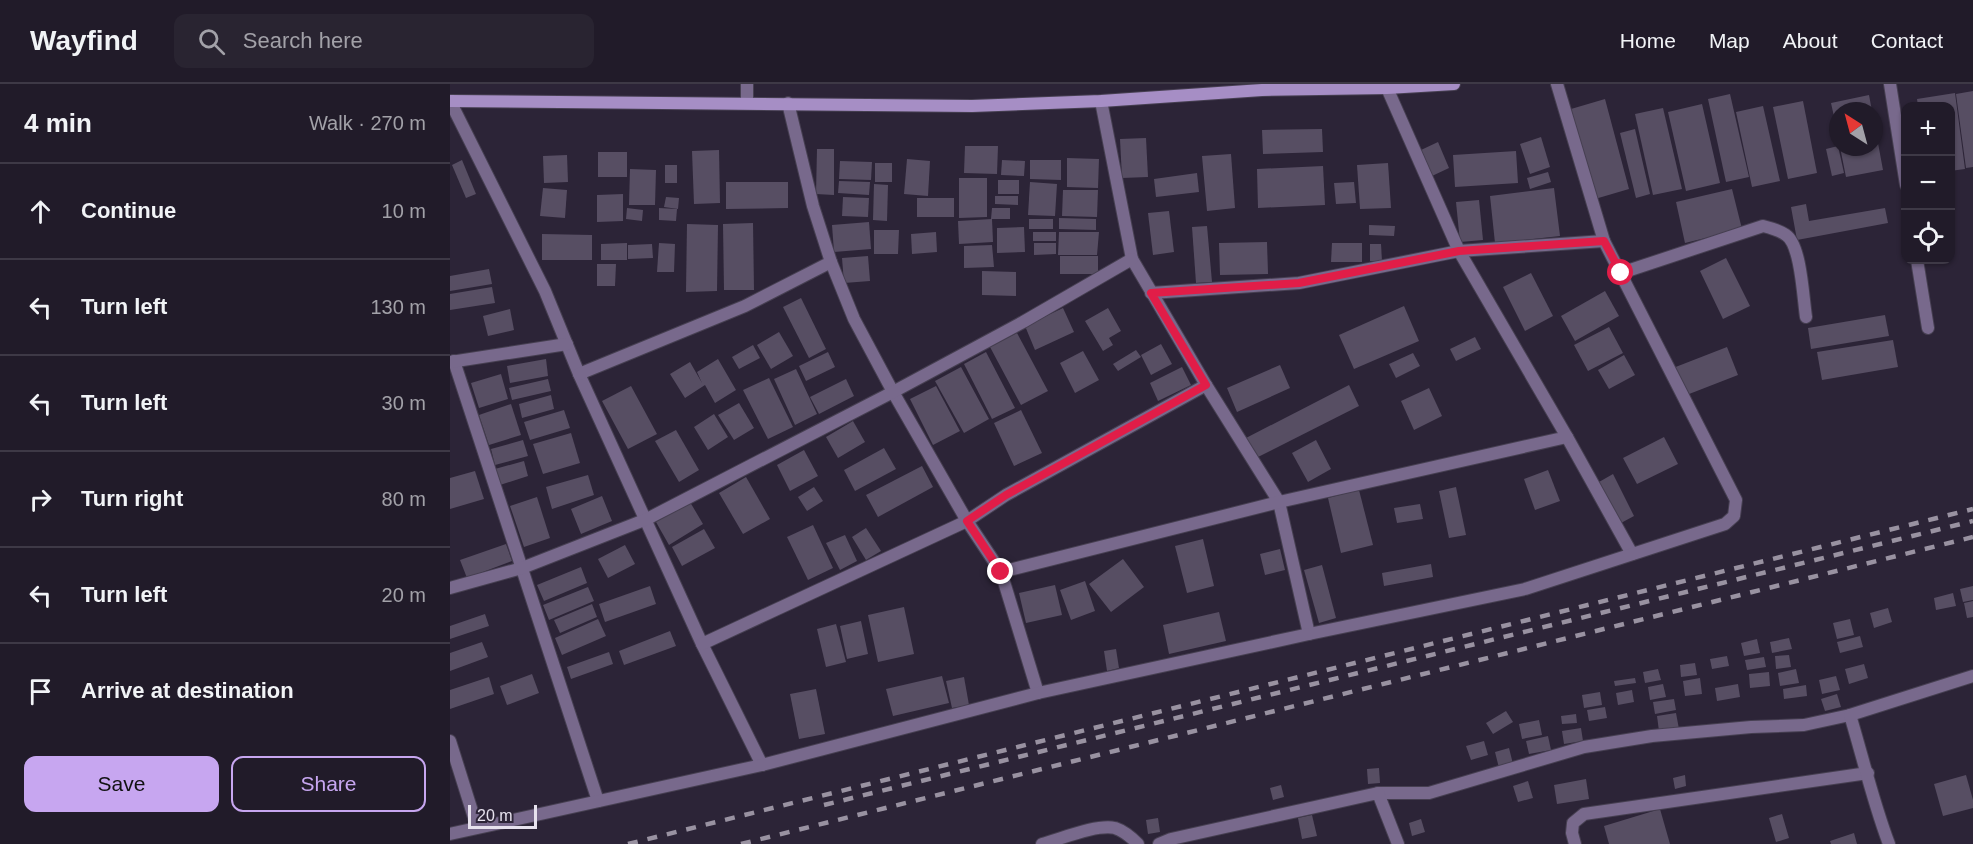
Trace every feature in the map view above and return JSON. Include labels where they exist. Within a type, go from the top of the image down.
[{"type":"main road","points":[[450,101],[972,106],[1101,101],[1262,90],[1387,88],[1454,84]]},
{"type":"street","points":[[747,84],[747,103]]},
{"type":"street","points":[[450,834],[762,765],[1038,693],[1525,589],[1725,524],[1734,516],[1736,500],[1604,241],[1557,84]]},
{"type":"street","points":[[1890,84],[1901,158]]},
{"type":"street","points":[[1387,88],[1459,251],[1632,554]]},
{"type":"street","points":[[450,101],[545,291],[579,374],[702,644],[762,765]]},
{"type":"street","points":[[1101,101],[1132,259],[1206,385],[1279,502],[1309,634]]},
{"type":"street","points":[[788,104],[813,206],[831,262],[854,319],[967,521],[1001,572],[1038,693]]},
{"type":"street","points":[[1621,273],[1763,226],[1788,236],[1796,247],[1806,316]]},
{"type":"street","points":[[1151,293],[1299,283],[1459,251],[1604,241]]},
{"type":"street","points":[[450,588],[522,568],[647,519],[893,392],[1023,322],[1132,259]]},
{"type":"street","points":[[579,374],[745,306],[831,262]]},
{"type":"street","points":[[1918,264],[1928,328]]},
{"type":"street","points":[[567,344],[452,362],[598,801]]},
{"type":"street","points":[[702,644],[967,521],[1006,495],[1206,385]]},
{"type":"street","points":[[1001,572],[1279,502],[1567,437]]},
{"type":"street","points":[[1159,844],[1171,839],[1378,793],[1429,793],[1584,747],[1652,736],[1751,727],[1804,725],[1850,715],[1973,676]]},
{"type":"street","points":[[1850,715],[1889,844]]},
{"type":"street","points":[[450,741],[477,828]]},
{"type":"street","points":[[1575,844],[1572,833],[1573,823],[1584,814],[1868,773]]},
{"type":"street","points":[[1378,793],[1398,844]]},
{"type":"street","points":[[1042,844],[1102,827],[1115,828],[1127,834],[1138,844]]},
{"type":"building","points":[[1973,91],[1973,167],[1966,168],[1956,94]]},
{"type":"building","points":[[1955,93],[1965,169],[1955,170],[1955,102],[1917,102],[1917,99]]},
{"type":"building","points":[[1730,94],[1749,177],[1726,182],[1708,99]]},
{"type":"building","points":[[1869,95],[1870,102],[1836,102]]},
{"type":"building","points":[[1605,99],[1629,189],[1595,199],[1571,109]]},
{"type":"building","points":[[1803,101],[1817,173],[1788,179],[1773,107]]},
{"type":"building","points":[[1702,104],[1720,183],[1686,191],[1668,112]]},
{"type":"building","points":[[1763,106],[1780,181],[1752,187],[1736,112]]},
{"type":"building","points":[[1663,108],[1682,189],[1653,195],[1635,114]]},
{"type":"building","points":[[1322,129],[1323,152],[1263,154],[1262,130]]},
{"type":"building","points":[[1635,129],[1650,194],[1636,198],[1620,133]]},
{"type":"building","points":[[1541,137],[1550,167],[1530,174],[1520,144]]},
{"type":"building","points":[[1146,138],[1148,177],[1122,178],[1120,139]]},
{"type":"building","points":[[1438,142],[1449,168],[1432,176],[1421,150]]},
{"type":"building","points":[[965,146],[998,146],[997,174],[964,173]]},
{"type":"building","points":[[1829,148],[1829,156],[1840,156],[1844,173],[1832,176],[1826,149]]},
{"type":"building","points":[[817,149],[834,149],[834,195],[816,194]]},
{"type":"building","points":[[719,150],[720,203],[694,204],[692,151]]},
{"type":"building","points":[[1516,151],[1518,183],[1455,187],[1453,155]]},
{"type":"building","points":[[598,152],[627,152],[627,177],[598,177]]},
{"type":"building","points":[[1231,154],[1235,208],[1207,211],[1202,156]]},
{"type":"building","points":[[567,155],[568,182],[544,183],[543,156]]},
{"type":"building","points":[[1842,156],[1880,156],[1883,170],[1846,177]]},
{"type":"building","points":[[1067,158],[1099,159],[1098,188],[1067,187]]},
{"type":"building","points":[[907,159],[930,161],[928,196],[904,194]]},
{"type":"building","points":[[462,160],[476,194],[466,198],[452,165]]},
{"type":"building","points":[[1002,160],[1025,161],[1024,176],[1001,175]]},
{"type":"building","points":[[1030,160],[1061,160],[1061,180],[1030,179]]},
{"type":"building","points":[[840,161],[872,162],[871,180],[839,179]]},
{"type":"building","points":[[875,163],[892,163],[892,182],[875,182]]},
{"type":"building","points":[[1388,163],[1391,208],[1360,209],[1357,165]]},
{"type":"building","points":[[665,165],[677,165],[677,183],[665,183]]},
{"type":"building","points":[[1323,166],[1325,205],[1258,208],[1257,169]]},
{"type":"building","points":[[630,169],[656,170],[655,205],[629,205]]},
{"type":"building","points":[[1548,172],[1551,182],[1530,189],[1527,178]]},
{"type":"building","points":[[1197,173],[1199,192],[1156,197],[1154,179]]},
{"type":"building","points":[[959,178],[987,178],[987,217],[959,218]]},
{"type":"building","points":[[998,180],[1019,180],[1019,194],[998,194]]},
{"type":"building","points":[[839,181],[870,182],[869,195],[838,193]]},
{"type":"building","points":[[726,182],[788,182],[788,208],[726,209]]},
{"type":"building","points":[[1030,182],[1057,184],[1055,216],[1028,215]]},
{"type":"building","points":[[1354,182],[1356,203],[1336,204],[1334,183]]},
{"type":"building","points":[[874,184],[888,185],[887,221],[873,220]]},
{"type":"building","points":[[543,188],[567,190],[565,218],[540,216]]},
{"type":"building","points":[[1554,188],[1560,236],[1495,243],[1490,196]]},
{"type":"building","points":[[1732,189],[1742,229],[1685,243],[1676,202]]},
{"type":"building","points":[[1063,190],[1098,190],[1097,217],[1062,216]]},
{"type":"building","points":[[623,194],[623,221],[597,222],[597,195]]},
{"type":"building","points":[[995,196],[1018,196],[1018,205],[995,204]]},
{"type":"building","points":[[666,197],[679,198],[678,209],[664,207]]},
{"type":"building","points":[[843,197],[869,198],[868,217],[842,216]]},
{"type":"building","points":[[917,198],[954,198],[954,217],[917,217]]},
{"type":"building","points":[[1479,200],[1483,240],[1460,242],[1456,202]]},
{"type":"building","points":[[1806,204],[1809,221],[1885,208],[1888,223],[1797,240],[1791,207]]},
{"type":"building","points":[[627,208],[643,210],[642,221],[626,219]]},
{"type":"building","points":[[659,208],[677,209],[676,221],[659,220]]},
{"type":"building","points":[[992,208],[1010,208],[1010,219],[991,219]]},
{"type":"building","points":[[1169,211],[1174,252],[1153,255],[1148,213]]},
{"type":"building","points":[[1059,218],[1096,219],[1096,230],[1059,229]]},
{"type":"building","points":[[992,219],[993,242],[959,244],[958,221]]},
{"type":"building","points":[[1029,219],[1053,219],[1053,229],[1029,229]]},
{"type":"building","points":[[869,222],[871,249],[834,252],[832,225]]},
{"type":"building","points":[[753,223],[754,290],[724,290],[723,224]]},
{"type":"building","points":[[687,224],[718,225],[717,291],[686,292]]},
{"type":"building","points":[[1369,225],[1395,226],[1394,236],[1369,235]]},
{"type":"building","points":[[1207,226],[1212,282],[1196,283],[1192,227]]},
{"type":"building","points":[[1024,227],[1025,252],[997,253],[997,228]]},
{"type":"building","points":[[874,230],[899,230],[898,254],[874,254]]},
{"type":"building","points":[[936,232],[937,252],[912,254],[911,234]]},
{"type":"building","points":[[1033,232],[1056,232],[1056,241],[1033,241]]},
{"type":"building","points":[[1059,232],[1099,232],[1097,255],[1058,255]]},
{"type":"building","points":[[542,234],[592,235],[592,260],[542,260]]},
{"type":"building","points":[[1267,242],[1268,274],[1220,275],[1219,243]]},
{"type":"building","points":[[627,243],[627,260],[601,260],[601,244]]},
{"type":"building","points":[[659,243],[675,244],[674,272],[657,272]]},
{"type":"building","points":[[1034,243],[1056,243],[1056,254],[1034,255]]},
{"type":"building","points":[[1332,243],[1362,243],[1362,262],[1331,262]]},
{"type":"building","points":[[652,244],[653,258],[628,259],[628,245]]},
{"type":"building","points":[[1370,244],[1381,244],[1382,261],[1370,261]]},
{"type":"building","points":[[992,245],[994,267],[964,268],[964,246]]},
{"type":"building","points":[[868,256],[870,281],[844,283],[842,258]]},
{"type":"building","points":[[1060,256],[1098,256],[1098,274],[1060,274]]},
{"type":"building","points":[[1726,258],[1750,306],[1723,319],[1700,271]]},
{"type":"building","points":[[597,264],[616,264],[615,286],[597,286]]},
{"type":"building","points":[[489,269],[492,284],[450,291],[450,276]]},
{"type":"building","points":[[982,271],[1016,272],[1016,296],[982,295]]},
{"type":"building","points":[[1531,273],[1553,316],[1525,331],[1503,287]]},
{"type":"building","points":[[492,287],[495,303],[450,310],[450,294]]},
{"type":"building","points":[[1605,291],[1619,316],[1575,341],[1561,316]]},
{"type":"building","points":[[801,298],[826,349],[809,358],[783,307]]},
{"type":"building","points":[[1404,306],[1419,341],[1354,369],[1339,335]]},
{"type":"building","points":[[1063,308],[1074,332],[1035,350],[1025,326]]},
{"type":"building","points":[[1108,308],[1121,331],[1109,338],[1113,345],[1103,351],[1085,321]]},
{"type":"building","points":[[510,309],[514,330],[488,336],[483,316]]},
{"type":"building","points":[[1885,315],[1889,336],[1811,349],[1808,328]]},
{"type":"building","points":[[1609,327],[1623,353],[1588,371],[1574,345]]},
{"type":"building","points":[[779,332],[793,356],[771,369],[757,345]]},
{"type":"building","points":[[1017,333],[1048,391],[1021,405],[990,347]]},
{"type":"building","points":[[1475,337],[1481,349],[1456,361],[1450,349]]},
{"type":"building","points":[[1893,340],[1898,367],[1822,380],[1817,352]]},
{"type":"building","points":[[1161,344],[1172,364],[1151,375],[1141,355]]},
{"type":"building","points":[[753,345],[760,358],[739,369],[732,357]]},
{"type":"building","points":[[1727,347],[1738,375],[1684,396],[1673,368]]},
{"type":"building","points":[[1136,350],[1141,357],[1118,371],[1113,364]]},
{"type":"building","points":[[1083,351],[1099,380],[1075,393],[1060,363]]},
{"type":"building","points":[[828,352],[835,367],[806,381],[799,366]]},
{"type":"building","points":[[986,352],[1015,408],[992,419],[964,364]]},
{"type":"building","points":[[1413,353],[1420,366],[1396,378],[1389,364]]},
{"type":"building","points":[[1624,355],[1635,375],[1609,389],[1598,370]]},
{"type":"building","points":[[546,359],[548,376],[510,383],[507,366]]},
{"type":"building","points":[[718,359],[736,390],[715,403],[705,385],[685,398],[670,374],[690,362],[702,383],[697,372]]},
{"type":"building","points":[[1280,365],[1290,388],[1237,412],[1227,388]]},
{"type":"building","points":[[961,367],[989,419],[964,433],[935,381]]},
{"type":"building","points":[[1182,367],[1191,385],[1158,401],[1150,383]]},
{"type":"building","points":[[796,369],[817,414],[795,425],[774,379]]},
{"type":"building","points":[[501,374],[508,399],[479,408],[471,383]]},
{"type":"building","points":[[769,378],[793,427],[768,439],[743,390]]},
{"type":"building","points":[[548,379],[551,391],[512,400],[509,388]]},
{"type":"building","points":[[846,379],[854,396],[819,414],[810,397]]},
{"type":"building","points":[[1349,385],[1359,406],[1256,458],[1246,438]]},
{"type":"building","points":[[631,386],[657,434],[628,449],[602,401]]},
{"type":"building","points":[[936,386],[960,431],[933,445],[910,399]]},
{"type":"building","points":[[1429,388],[1442,416],[1414,430],[1401,401]]},
{"type":"building","points":[[551,395],[554,409],[522,418],[519,404]]},
{"type":"building","points":[[739,403],[754,428],[734,440],[718,415]]},
{"type":"building","points":[[511,404],[521,435],[489,445],[479,415]]},
{"type":"building","points":[[564,410],[570,428],[530,440],[524,422]]},
{"type":"building","points":[[1021,410],[1042,453],[1014,466],[994,423]]},
{"type":"building","points":[[714,414],[728,437],[708,450],[694,427]]},
{"type":"building","points":[[853,421],[865,442],[838,458],[826,437]]},
{"type":"building","points":[[676,430],[699,470],[679,482],[655,441]]},
{"type":"building","points":[[571,433],[580,463],[543,474],[533,444]]},
{"type":"building","points":[[1664,437],[1678,464],[1637,484],[1623,458]]},
{"type":"building","points":[[523,440],[528,456],[495,465],[491,449]]},
{"type":"building","points":[[1316,440],[1331,469],[1308,482],[1292,453]]},
{"type":"building","points":[[884,448],[896,469],[855,491],[844,470]]},
{"type":"building","points":[[804,450],[818,476],[790,491],[777,465]]},
{"type":"building","points":[[524,461],[528,476],[500,485],[495,469]]},
{"type":"building","points":[[922,466],[933,487],[878,517],[866,495]]},
{"type":"building","points":[[1548,470],[1560,501],[1535,510],[1524,479]]},
{"type":"building","points":[[475,471],[484,499],[450,509],[450,478]]},
{"type":"building","points":[[1613,474],[1634,516],[1621,523],[1599,482]]},
{"type":"building","points":[[588,475],[594,495],[552,509],[546,487]]},
{"type":"building","points":[[746,477],[770,519],[743,534],[719,493]]},
{"type":"building","points":[[814,487],[823,501],[807,511],[798,497]]},
{"type":"building","points":[[1456,487],[1466,535],[1449,538],[1439,491]]},
{"type":"building","points":[[1359,490],[1373,545],[1341,553],[1328,498]]},
{"type":"building","points":[[602,496],[612,521],[581,534],[571,509]]},
{"type":"building","points":[[537,497],[550,538],[524,547],[510,506]]},
{"type":"building","points":[[690,502],[703,524],[669,545],[656,522]]},
{"type":"building","points":[[1420,504],[1423,519],[1397,523],[1394,508]]},
{"type":"building","points":[[813,525],[833,568],[808,580],[787,537]]},
{"type":"building","points":[[866,528],[881,551],[866,560],[852,537]]},
{"type":"building","points":[[704,529],[715,548],[682,566],[672,547]]},
{"type":"building","points":[[845,535],[857,561],[840,570],[826,543]]},
{"type":"building","points":[[1203,539],[1214,586],[1187,593],[1175,546]]},
{"type":"building","points":[[506,544],[512,561],[467,578],[460,560]]},
{"type":"building","points":[[625,545],[635,564],[608,578],[598,559]]},
{"type":"building","points":[[1280,549],[1285,570],[1265,575],[1260,554]]},
{"type":"building","points":[[1123,559],[1144,587],[1111,612],[1089,584]]},
{"type":"building","points":[[1431,564],[1433,577],[1384,586],[1382,573]]},
{"type":"building","points":[[1322,565],[1336,618],[1319,623],[1304,570]]},
{"type":"building","points":[[581,567],[587,583],[544,601],[537,585]]},
{"type":"building","points":[[1085,581],[1095,611],[1071,620],[1060,590]]},
{"type":"building","points":[[1055,585],[1062,615],[1026,623],[1019,593]]},
{"type":"building","points":[[650,586],[656,604],[605,622],[599,604]]},
{"type":"building","points":[[1973,586],[1973,600],[1963,602],[1960,589]]},
{"type":"building","points":[[588,587],[594,601],[549,620],[543,605]]},
{"type":"building","points":[[1953,593],[1956,606],[1936,610],[1934,598]]},
{"type":"building","points":[[1973,601],[1973,617],[1967,618],[1964,603]]},
{"type":"building","points":[[592,604],[597,617],[560,633],[554,620]]},
{"type":"building","points":[[904,607],[914,654],[878,662],[868,615]]},
{"type":"building","points":[[1888,608],[1892,622],[1874,628],[1870,613]]},
{"type":"building","points":[[1219,612],[1226,641],[1169,654],[1163,625]]},
{"type":"building","points":[[485,614],[489,626],[450,639],[450,626]]},
{"type":"building","points":[[598,619],[606,636],[562,655],[555,638]]},
{"type":"building","points":[[1850,619],[1854,635],[1837,639],[1833,623]]},
{"type":"building","points":[[861,621],[868,654],[847,659],[840,626]]},
{"type":"building","points":[[836,624],[846,662],[826,667],[817,629]]},
{"type":"building","points":[[670,631],[676,646],[624,665],[619,651]]},
{"type":"building","points":[[1860,636],[1863,647],[1840,653],[1837,642]]},
{"type":"building","points":[[1789,638],[1792,649],[1772,653],[1770,642]]},
{"type":"building","points":[[1757,639],[1760,653],[1744,656],[1741,643]]},
{"type":"building","points":[[482,642],[488,657],[450,671],[450,653]]},
{"type":"building","points":[[1116,649],[1119,668],[1107,671],[1104,651]]},
{"type":"building","points":[[609,652],[613,664],[571,679],[567,667]]},
{"type":"building","points":[[1789,655],[1791,667],[1776,669],[1775,656]]},
{"type":"building","points":[[1727,656],[1729,666],[1712,669],[1710,659]]},
{"type":"building","points":[[1764,657],[1766,667],[1747,670],[1745,660]]},
{"type":"building","points":[[1695,663],[1697,675],[1681,677],[1680,665]]},
{"type":"building","points":[[1864,664],[1868,678],[1849,684],[1845,669]]},
{"type":"building","points":[[1658,669],[1661,680],[1645,683],[1643,672]]},
{"type":"building","points":[[1796,669],[1799,683],[1780,686],[1778,673]]},
{"type":"building","points":[[1769,672],[1770,686],[1750,688],[1749,674]]},
{"type":"building","points":[[532,674],[539,693],[507,705],[500,686]]},
{"type":"building","points":[[942,676],[949,703],[893,716],[886,689]]},
{"type":"building","points":[[1836,676],[1840,690],[1822,694],[1819,680]]},
{"type":"building","points":[[489,677],[494,694],[450,709],[450,690]]},
{"type":"building","points":[[964,677],[969,705],[952,708],[946,681]]},
{"type":"building","points":[[1635,678],[1636,683],[1615,686],[1614,681]]},
{"type":"building","points":[[1700,678],[1702,694],[1685,696],[1683,681]]},
{"type":"building","points":[[1663,684],[1666,697],[1650,700],[1648,687]]},
{"type":"building","points":[[1738,684],[1740,697],[1717,701],[1715,688]]},
{"type":"building","points":[[1806,685],[1807,696],[1784,699],[1783,689]]},
{"type":"building","points":[[816,689],[825,734],[799,739],[790,694]]},
{"type":"building","points":[[1632,690],[1634,702],[1618,705],[1616,693]]},
{"type":"building","points":[[1600,692],[1602,705],[1584,708],[1582,695]]},
{"type":"building","points":[[1837,694],[1841,707],[1825,711],[1821,699]]},
{"type":"building","points":[[1674,699],[1676,710],[1655,714],[1653,702]]},
{"type":"building","points":[[1605,707],[1607,718],[1589,721],[1587,710]]},
{"type":"building","points":[[1506,711],[1513,722],[1493,734],[1486,723]]},
{"type":"building","points":[[1676,713],[1679,729],[1659,731],[1657,716]]},
{"type":"building","points":[[1576,714],[1577,723],[1562,724],[1561,716]]},
{"type":"building","points":[[1539,720],[1542,735],[1522,739],[1519,724]]},
{"type":"building","points":[[1581,728],[1583,741],[1564,744],[1562,731]]},
{"type":"building","points":[[1548,736],[1551,750],[1529,754],[1526,741]]},
{"type":"building","points":[[1484,741],[1488,755],[1471,760],[1466,746]]},
{"type":"building","points":[[1509,748],[1513,764],[1499,768],[1495,752]]},
{"type":"building","points":[[1379,768],[1380,783],[1368,784],[1367,769]]},
{"type":"building","points":[[1685,775],[1686,786],[1675,789],[1673,778]]},
{"type":"building","points":[[1966,775],[1973,808],[1943,816],[1934,784]]},
{"type":"building","points":[[1586,779],[1589,799],[1557,804],[1554,785]]},
{"type":"building","points":[[1528,781],[1533,798],[1518,802],[1513,786]]},
{"type":"building","points":[[1281,785],[1284,797],[1273,800],[1270,788]]},
{"type":"building","points":[[1660,809],[1670,844],[1609,844],[1604,826]]},
{"type":"building","points":[[1782,814],[1789,838],[1776,842],[1769,818]]},
{"type":"building","points":[[1312,815],[1317,836],[1302,839],[1298,818]]},
{"type":"building","points":[[1158,818],[1160,832],[1148,834],[1146,820]]},
{"type":"building","points":[[1421,819],[1425,832],[1412,836],[1409,823]]},
{"type":"building","points":[[1854,833],[1857,844],[1831,844],[1830,841]]},
{"type":"railway","points":[[628,844],[1973,509]]},
{"type":"railway","points":[[824,805],[1973,521]]},
{"type":"railway","points":[[741,844],[1973,537]]},
{"type":"route","points":[[1001,572],[967,521],[1006,495],[1206,385],[1151,293],[1299,283],[1459,251],[1604,241],[1621,273]]}]
